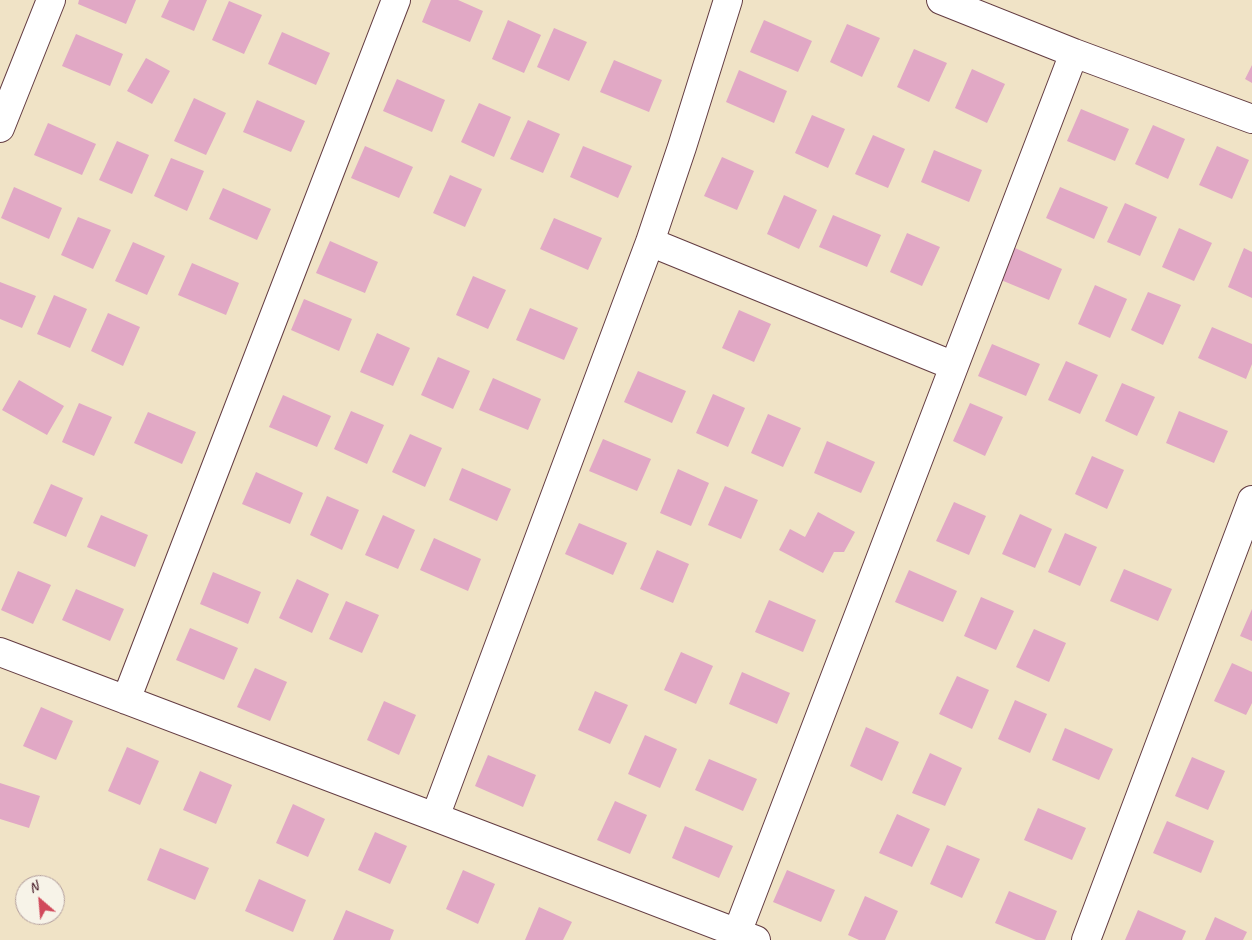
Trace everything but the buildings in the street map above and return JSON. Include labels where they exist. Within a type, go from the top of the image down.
[{"type":"street","points":[[0,128],[51,0]]},
{"type":"street","points":[[126,700],[396,0]]},
{"type":"street","points":[[435,817],[650,242],[728,0]]},
{"type":"street","points":[[941,0],[1074,53],[1252,118]]},
{"type":"street","points":[[0,652],[746,937],[954,366],[1074,53]]},
{"type":"street","points":[[650,242],[954,366]]},
{"type":"street","points":[[1086,940],[1252,500]]}]
